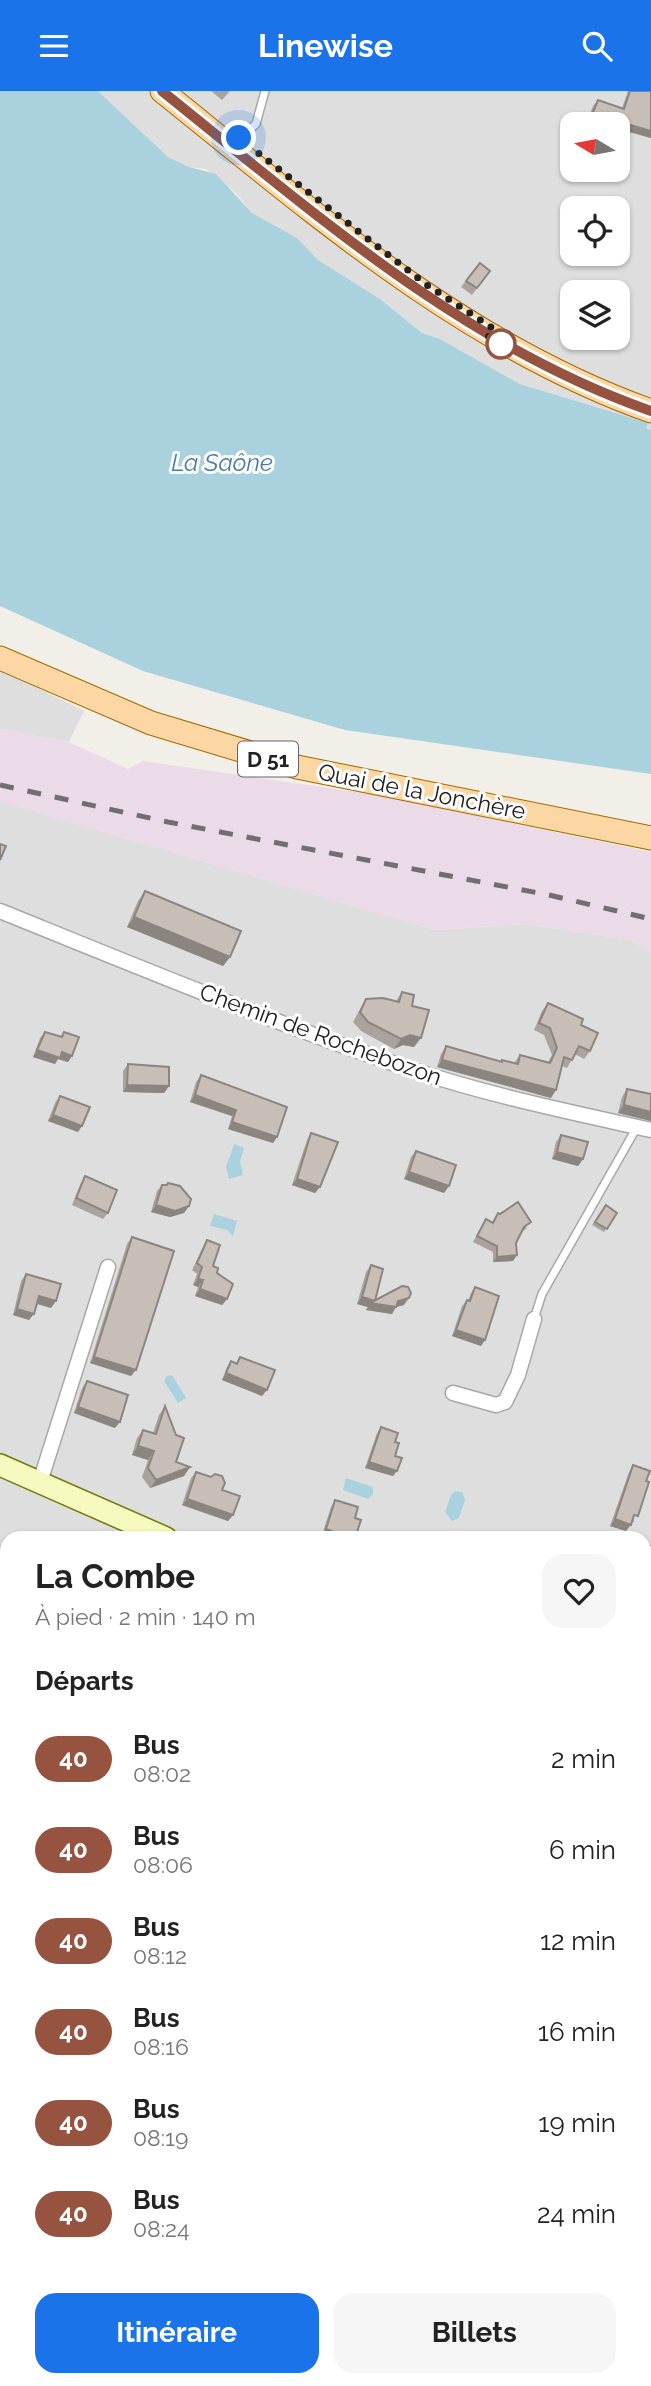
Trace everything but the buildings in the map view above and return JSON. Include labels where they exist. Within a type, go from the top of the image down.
[{"type":"main road","points":[[162,91],[235,142],[421,292],[571,379],[651,411]]},
{"type":"main road","points":[[180,91],[235,142]]},
{"type":"main road","points":[[488,331],[651,398]]},
{"type":"main road","name":"Quai de la Jonchère","points":[[0,658],[151,723],[297,767],[651,838]]},
{"type":"street","name":"Chemin de Rochebozon","points":[[0,911],[238,1007],[412,1069],[509,1097],[644,1129]]},
{"type":"street","points":[[40,1482],[108,1267]]},
{"type":"street","points":[[453,1393],[496,1405],[505,1402],[517,1375],[534,1319]]},
{"type":"street","points":[[0,1465],[150,1531]]},
{"type":"lane","points":[[235,142],[256,124],[265,91]]},
{"type":"lane","points":[[534,1319],[542,1294],[644,1129]]},
{"type":"shaded area","points":[[98,91],[651,91],[651,430],[646,428],[647,423],[520,384],[440,339],[422,333],[380,299],[318,260],[297,238],[252,213],[236,193],[206,169],[189,167],[168,157]]},
{"type":"shaded area","points":[[0,669],[84,711],[69,742],[0,729]]},
{"type":"shaded area","points":[[0,729],[69,742],[128,769],[143,761],[377,795],[651,852],[651,952],[630,940],[526,924],[435,930],[0,801]]},
{"type":"shaded area","points":[[0,801],[435,930],[526,924],[630,940],[651,952],[651,1531],[0,1531]]},
{"type":"water","name":"La Saône","points":[[0,91],[98,91],[168,157],[189,167],[216,174],[252,213],[297,238],[318,260],[380,299],[422,333],[440,339],[520,384],[648,423],[646,428],[651,430],[651,774],[345,730],[143,671],[0,606]]},
{"type":"water","points":[[234,1144],[244,1148],[240,1162],[243,1175],[229,1179],[226,1167]]},
{"type":"water","points":[[214,1214],[237,1221],[233,1236],[227,1230],[210,1226]]},
{"type":"water","points":[[172,1375],[186,1398],[178,1403],[164,1381],[167,1376]]},
{"type":"water","points":[[346,1478],[373,1487],[373,1494],[368,1499],[343,1490]]},
{"type":"water","points":[[455,1491],[462,1492],[465,1500],[459,1518],[452,1521],[445,1512]]},
{"type":"railway","points":[[0,785],[168,822],[549,895],[651,919]]},
{"type":"bus line","name":"40","points":[[162,91],[378,260],[486,335],[571,379],[651,411]]},
{"type":"route","points":[[239,138],[427,285],[491,327],[486,335],[501,344]]}]
